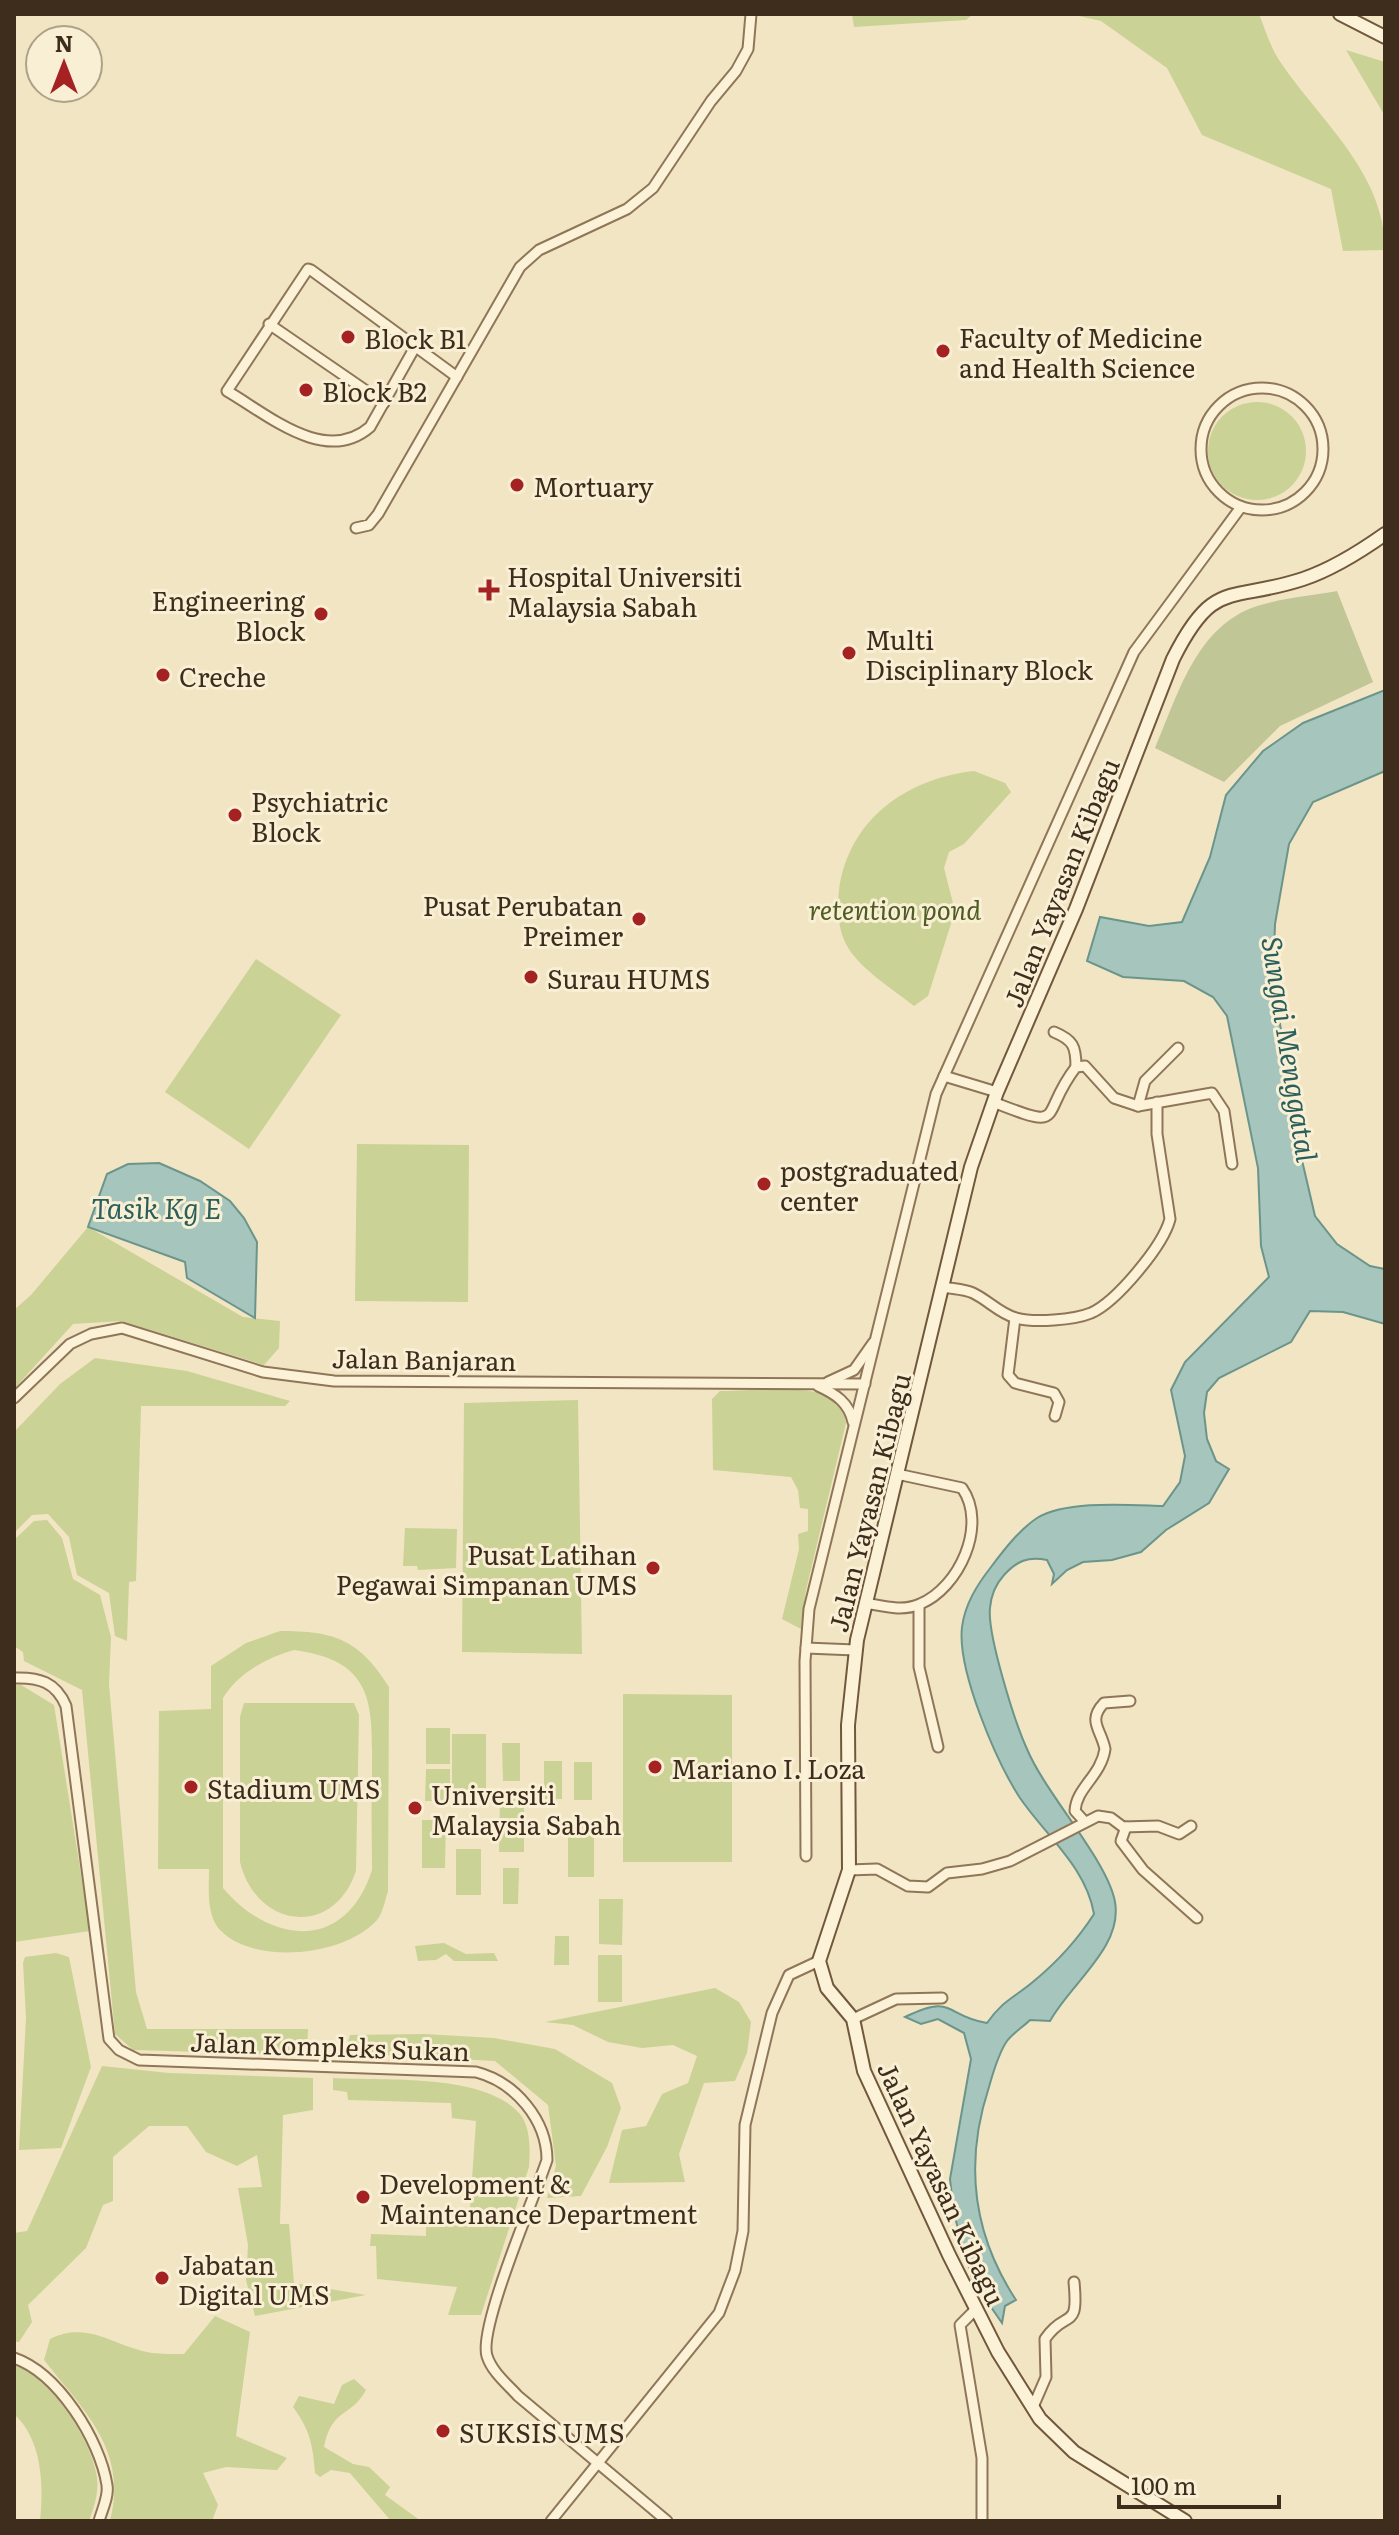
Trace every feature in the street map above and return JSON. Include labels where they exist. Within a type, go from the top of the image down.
[{"type":"street","points":[[356,528],[369,525],[378,514],[520,267],[539,250],[627,209],[653,188],[711,101],[736,71],[748,49],[751,14]]},
{"type":"street","points":[[1340,14],[1385,37]]},
{"type":"street","points":[[415,347],[364,432],[334,442],[321,441],[227,391],[308,269],[457,377]]},
{"type":"street","points":[[269,324],[384,403]]},
{"type":"street","points":[[1264,388],[1279,390],[1305,405],[1315,417],[1321,430],[1323,461],[1311,488],[1300,498],[1272,510],[1241,507],[1219,493],[1210,482],[1200,450],[1203,431],[1212,414],[1237,393],[1264,388]]},
{"type":"street","points":[[806,1856],[806,1648],[809,1609],[922,1143],[944,1076],[1134,652],[1241,507]]},
{"type":"street","name":"Jalan Yayasan Kibagu","points":[[1185,2521],[1074,2452],[1049,2430],[1033,2407],[998,2352],[864,2071],[853,2019],[827,1988],[819,1961],[849,1870],[848,1725],[855,1650],[971,1167],[995,1097],[1076,909],[1173,659],[1192,625],[1223,597],[1305,578],[1385,534]]},
{"type":"street","points":[[1054,1032],[1070,1038],[1076,1067]]},
{"type":"street","points":[[1138,1106],[1145,1081],[1178,1048]]},
{"type":"street","points":[[944,1076],[995,1097],[1036,1119],[1047,1117],[1054,1111],[1067,1079],[1076,1067],[1085,1066],[1093,1071],[1114,1098],[1138,1106],[1212,1093],[1224,1111],[1232,1164]]},
{"type":"street","points":[[943,1287],[972,1293],[1015,1318],[1087,1315],[1122,1289],[1167,1229],[1169,1204],[1157,1134],[1157,1102]]},
{"type":"street","points":[[1015,1318],[1008,1375],[1015,1383],[1054,1393],[1059,1402],[1055,1416]]},
{"type":"street","name":"Jalan Banjaran","points":[[14,1398],[70,1344],[91,1334],[122,1328],[263,1372],[334,1381],[865,1384]]},
{"type":"street","points":[[813,1384],[854,1370],[876,1339]]},
{"type":"street","points":[[813,1384],[840,1399],[850,1410],[854,1425]]},
{"type":"street","points":[[865,1603],[903,1609],[936,1596],[958,1570],[972,1527],[962,1488],[897,1474]]},
{"type":"street","points":[[919,1605],[919,1667],[938,1747]]},
{"type":"street","points":[[806,1648],[855,1650]]},
{"type":"street","name":"Jalan Kompleks Sukan","points":[[14,1678],[33,1677],[52,1685],[66,1706],[109,2039],[119,2050],[139,2060],[476,2072],[509,2087],[537,2120],[547,2144],[547,2160],[489,2325],[486,2355],[497,2373],[518,2396],[667,2521]]},
{"type":"street","points":[[1081,1824],[1075,1804],[1098,1773],[1105,1749],[1094,1725],[1096,1713],[1104,1703],[1130,1701]]},
{"type":"street","points":[[849,1870],[877,1869],[908,1886],[928,1887],[947,1873],[996,1867],[1052,1842],[1081,1824],[1104,1816],[1126,1827],[1158,1826],[1179,1834],[1191,1826]]},
{"type":"street","points":[[1126,1827],[1121,1841],[1137,1864],[1197,1918]]},
{"type":"street","points":[[551,2521],[595,2462],[719,2313],[735,2271],[743,2231],[745,2125],[772,2013],[789,1975],[819,1961]]},
{"type":"street","points":[[853,2019],[896,1999],[942,1998]]},
{"type":"street","points":[[1033,2407],[1046,2377],[1045,2339],[1071,2319],[1077,2309],[1074,2282]]},
{"type":"street","points":[[977,2308],[960,2325],[981,2447],[982,2521]]},
{"type":"street","points":[[14,2358],[47,2378],[95,2440],[108,2488],[99,2521]]},
{"type":"green space","points":[[852,14],[973,14],[966,20],[854,27]]},
{"type":"green space","points":[[1070,14],[1259,14],[1279,60],[1362,171],[1382,222],[1385,250],[1343,251],[1331,189],[1202,135],[1167,68],[1101,21]]},
{"type":"green space","points":[[1346,50],[1385,62],[1385,116]]},
{"type":"green space","points":[[1257,402],[1284,410],[1298,424],[1306,451],[1298,478],[1284,492],[1257,500],[1230,492],[1216,478],[1208,451],[1216,424],[1230,410]]},
{"type":"green space","points":[[1337,591],[1373,682],[1280,726],[1224,782],[1155,748],[1181,685],[1204,646],[1219,629],[1257,606]]},
{"type":"green space","name":"retention pond","points":[[974,771],[1005,783],[1011,792],[964,844],[949,852],[944,868],[955,911],[928,996],[914,1006],[868,970],[843,938],[838,904],[845,865],[868,823],[904,793],[949,775]]},
{"type":"green space","points":[[256,959],[341,1015],[249,1149],[165,1092]]},
{"type":"green space","points":[[357,1144],[469,1145],[468,1302],[355,1301]]},
{"type":"green space","points":[[88,1227],[243,1317],[280,1321],[279,1348],[264,1365],[122,1321],[73,1324],[14,1389],[14,1310],[31,1295]]},
{"type":"green space","points":[[95,1358],[187,1371],[290,1401],[285,1406],[141,1406],[136,1581],[129,1582],[127,1641],[115,1636],[109,1593],[77,1575],[69,1537],[48,1514],[32,1515],[14,1533],[14,1432],[60,1384]]},
{"type":"green space","points":[[804,1390],[834,1398],[844,1409],[846,1423],[806,1590],[801,1629],[782,1619],[799,1549],[798,1534],[808,1531],[808,1509],[800,1508],[798,1490],[791,1477],[713,1470],[712,1399],[720,1391]]},
{"type":"green space","points":[[578,1400],[582,1654],[462,1652],[464,1403]]},
{"type":"green space","points":[[47,1520],[62,1538],[73,1579],[100,1595],[111,1637],[109,1684],[136,1992],[147,2029],[308,2029],[307,2055],[133,2050],[115,2034],[82,1690],[24,1661],[23,1652],[14,1646],[14,1540],[34,1521]]},
{"type":"green space","points":[[405,1528],[457,1529],[456,1568],[418,1570],[417,1566],[403,1566]]},
{"type":"green space","name":"Stadium UMS","points":[[280,1631],[330,1636],[356,1648],[389,1687],[388,1891],[377,1920],[344,1942],[300,1952],[255,1949],[235,1941],[216,1924],[209,1901],[209,1869],[158,1869],[159,1711],[211,1709],[211,1666],[246,1643]],"holes":[[[294,1650],[342,1665],[356,1677],[369,1709],[372,1730],[372,1870],[360,1897],[344,1915],[326,1927],[306,1931],[284,1929],[263,1921],[242,1907],[223,1888],[223,1698],[236,1681],[273,1657]]]},
{"type":"green space","points":[[14,1685],[21,1685],[54,1705],[90,1931],[14,1942]]},
{"type":"green space","points":[[623,1694],[732,1695],[732,1862],[623,1862]]},
{"type":"green space","points":[[244,1703],[354,1703],[359,1715],[356,1871],[345,1893],[330,1908],[313,1915],[295,1917],[278,1912],[262,1901],[249,1884],[240,1862],[240,1717]]},
{"type":"green space","points":[[426,1728],[450,1728],[450,1764],[426,1764]]},
{"type":"green space","points":[[452,1734],[486,1734],[486,1797],[452,1797]]},
{"type":"green space","points":[[502,1743],[520,1743],[520,1781],[503,1781]]},
{"type":"green space","points":[[544,1761],[562,1761],[562,1799],[544,1799]]},
{"type":"green space","points":[[574,1762],[592,1762],[592,1800],[574,1800]]},
{"type":"green space","points":[[426,1769],[450,1769],[450,1801],[425,1801]]},
{"type":"green space","points":[[500,1798],[524,1798],[524,1852],[499,1852]]},
{"type":"green space","points":[[422,1820],[446,1820],[445,1868],[422,1868]]},
{"type":"green space","points":[[568,1825],[594,1825],[594,1877],[568,1877]]},
{"type":"green space","points":[[456,1849],[481,1849],[481,1895],[456,1895]]},
{"type":"green space","points":[[503,1868],[519,1868],[518,1904],[503,1904]]},
{"type":"green space","points":[[599,1899],[623,1899],[622,1945],[599,1944]]},
{"type":"green space","points":[[555,1936],[569,1936],[569,1965],[554,1965]]},
{"type":"green space","points":[[444,1943],[466,1954],[494,1953],[498,1961],[454,1961],[446,1954],[436,1960],[418,1961],[415,1946]]},
{"type":"green space","points":[[56,1953],[69,1957],[91,2067],[61,2148],[19,2150],[26,2018],[23,1963],[25,1957]]},
{"type":"green space","points":[[598,1955],[622,1955],[622,2002],[598,2002]]},
{"type":"green space","points":[[715,1988],[739,2002],[751,2022],[747,2053],[735,2081],[704,2083],[679,2154],[685,2182],[609,2183],[622,2130],[646,2126],[662,2094],[688,2083],[697,2056],[673,2045],[642,2048],[608,2042],[573,2025],[545,2022]]},
{"type":"green space","points":[[424,2034],[494,2038],[555,2049],[612,2083],[621,2108],[607,2147],[581,2196],[547,2198],[556,2166],[548,2105],[495,2061],[345,2053],[350,2035]]},
{"type":"green space","points":[[102,2066],[169,2073],[313,2078],[313,2110],[283,2115],[280,2224],[289,2224],[294,2283],[366,2295],[255,2316],[246,2280],[248,2245],[238,2188],[262,2187],[257,2155],[237,2166],[206,2152],[187,2126],[149,2126],[113,2157],[113,2201],[103,2205],[86,2248],[28,2305],[32,2322],[19,2342],[14,2342],[14,2233],[27,2231]]},
{"type":"green space","points":[[333,2078],[458,2085],[503,2100],[523,2118],[529,2138],[529,2167],[481,2315],[448,2315],[457,2287],[377,2279],[376,2246],[370,2246],[371,2234],[426,2236],[426,2208],[470,2208],[476,2121],[452,2118],[451,2103],[348,2100],[347,2092],[333,2090]]},
{"type":"green space","points":[[215,2316],[250,2332],[236,2436],[287,2458],[277,2470],[226,2467],[203,2473],[218,2505],[212,2521],[110,2521],[114,2496],[108,2453],[88,2415],[44,2360],[50,2339],[77,2332],[89,2333],[138,2350],[184,2354]]},
{"type":"green space","points":[[14,2365],[41,2381],[53,2394],[66,2409],[85,2442],[96,2472],[97,2485],[89,2521],[40,2521],[42,2493],[39,2463],[30,2436],[14,2414]]},
{"type":"green space","points":[[354,2379],[366,2390],[332,2425],[324,2447],[353,2464],[369,2467],[390,2487],[385,2495],[421,2521],[391,2521],[350,2473],[331,2470],[320,2477],[315,2473],[310,2438],[293,2407],[299,2396],[334,2404],[342,2385]]},
{"type":"water","points":[[1385,690],[1385,771],[1313,802],[1289,844],[1275,924],[1273,980],[1301,1156],[1315,1216],[1337,1244],[1370,1266],[1385,1269],[1385,1324],[1343,1312],[1310,1311],[1291,1342],[1219,1378],[1207,1392],[1204,1413],[1207,1439],[1216,1461],[1229,1469],[1209,1503],[1166,1530],[1141,1552],[1112,1560],[1083,1562],[1067,1570],[1052,1584],[1054,1574],[1047,1560],[1023,1561],[1004,1575],[991,1599],[993,1637],[1022,1737],[1047,1786],[1101,1867],[1115,1902],[1111,1934],[1103,1949],[1050,2021],[1030,2020],[1007,2041],[998,2058],[981,2115],[976,2143],[977,2197],[990,2249],[1016,2300],[1005,2306],[1002,2323],[973,2281],[954,2214],[950,2179],[971,2059],[964,2033],[938,2019],[921,2024],[905,2017],[921,2010],[942,2007],[987,2023],[1004,2004],[1059,1958],[1094,1914],[1083,1881],[1020,1798],[990,1739],[966,1667],[962,1627],[966,1610],[986,1574],[1012,1541],[1037,1518],[1064,1508],[1081,1506],[1163,1506],[1180,1482],[1185,1456],[1171,1390],[1185,1362],[1269,1277],[1261,1246],[1258,1168],[1227,1016],[1213,997],[1184,981],[1123,977],[1087,961],[1100,917],[1149,926],[1182,922],[1210,857],[1226,795],[1263,751],[1303,723]]},
{"type":"water","name":"Tasik Kg E","points":[[159,1163],[200,1181],[230,1201],[244,1218],[257,1242],[255,1318],[187,1278],[185,1262],[88,1227],[107,1174],[128,1164]]},
{"type":"place","name":"Block B1","points":[[348,337]]},
{"type":"place","name":"Faculty of Medicine and Health Science","points":[[943,351]]},
{"type":"place","name":"Block B2","points":[[306,390]]},
{"type":"place","name":"Mortuary","points":[[517,485]]},
{"type":"place","name":"Hospital Universiti Malaysia Sabah","points":[[489,590]]},
{"type":"place","name":"Engineering Block","points":[[321,614]]},
{"type":"place","name":"Multi Disciplinary Block","points":[[849,653]]},
{"type":"place","name":"Creche","points":[[163,675]]},
{"type":"place","name":"Psychiatric Block","points":[[235,815]]},
{"type":"place","name":"Pusat Perubatan Preimer","points":[[639,919]]},
{"type":"place","name":"Surau HUMS","points":[[531,977]]},
{"type":"place","name":"postgraduated center","points":[[764,1184]]},
{"type":"place","name":"Pusat Latihan Pegawai Simpanan UMS","points":[[653,1568]]},
{"type":"place","name":"Mariano I. Loza","points":[[655,1767]]},
{"type":"place","name":"Stadium UMS","points":[[191,1787]]},
{"type":"place","name":"Universiti Malaysia Sabah","points":[[415,1808]]},
{"type":"place","name":"Development & Maintenance Department","points":[[363,2197]]},
{"type":"place","name":"Jabatan Digital UMS","points":[[162,2278]]},
{"type":"place","name":"SUKSIS UMS","points":[[443,2431]]},
{"type":"water label","name":"Sungai Menggatal","points":[[1291,1049]]}]
